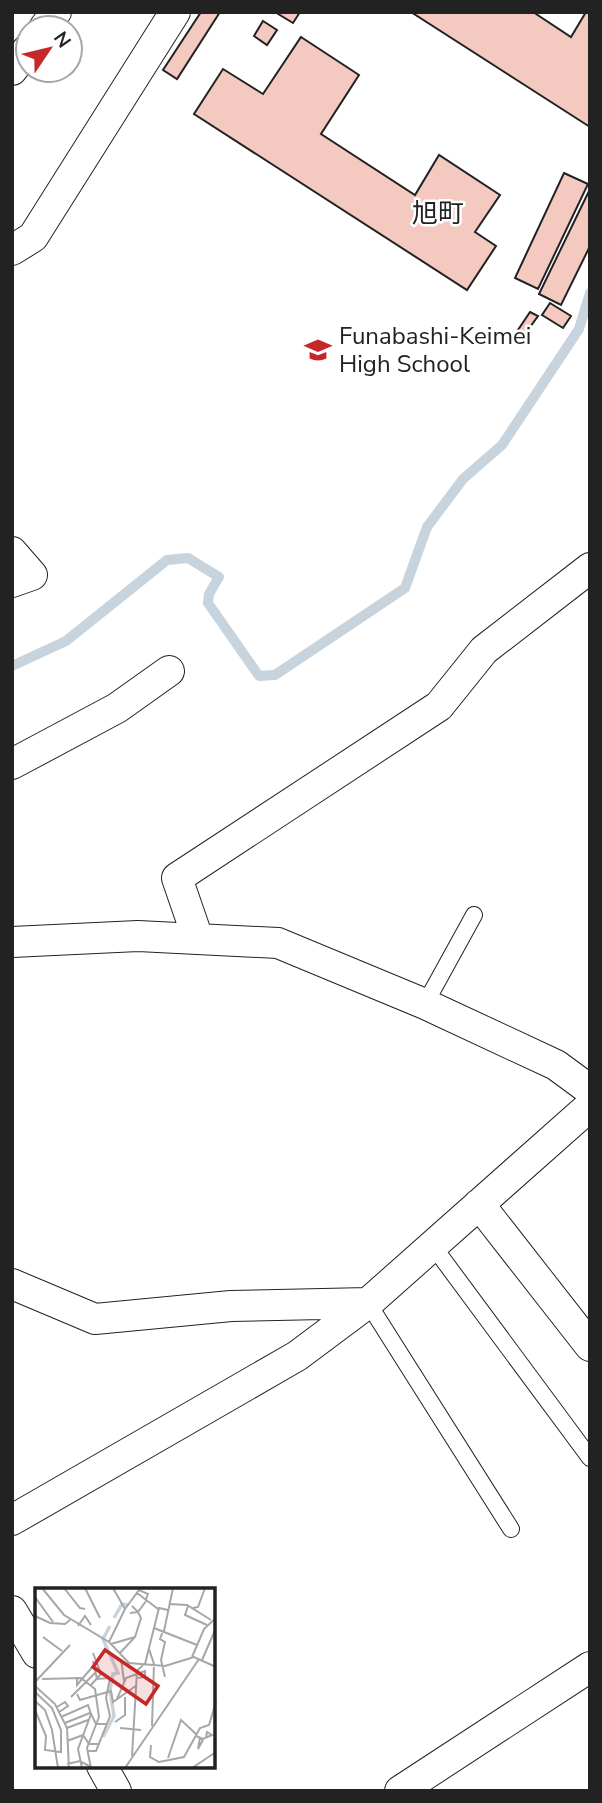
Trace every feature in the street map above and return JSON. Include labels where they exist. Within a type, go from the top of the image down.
[{"type":"street","points":[[12,250],[33,237],[175,12]]},
{"type":"street","points":[[12,552],[32,575],[12,582]]},
{"type":"street","points":[[198,939],[177,878],[439,706],[484,650],[590,568]]},
{"type":"street","points":[[12,764],[117,708],[169,671]]},
{"type":"street","points":[[12,942],[138,936],[278,943],[425,1004],[556,1065],[590,1090]]},
{"type":"street","points":[[12,1520],[297,1356],[368,1303],[590,1106]]},
{"type":"street","points":[[479,1204],[590,1346]]},
{"type":"street","points":[[12,1284],[95,1319],[231,1306],[368,1303]]},
{"type":"street","points":[[12,1611],[35,1650]]},
{"type":"street","points":[[400,1791],[590,1667]]},
{"type":"street","points":[[103,1768],[116,1791]]},
{"type":"lane","points":[[425,1004],[474,915]]},
{"type":"lane","points":[[433,1246],[590,1458]]},
{"type":"lane","points":[[368,1303],[512,1529]]},
{"type":"building","points":[[201,12],[220,12],[177,79],[163,70]]},
{"type":"building","points":[[275,12],[300,12],[293,23]]},
{"type":"building","points":[[411,12],[533,12],[571,37],[586,12],[590,13],[590,127]]},
{"type":"building","points":[[263,21],[277,30],[267,45],[254,36]]},
{"type":"building","points":[[301,37],[359,75],[321,134],[415,195],[439,155],[500,195],[475,232],[496,246],[467,290],[194,114],[223,69],[263,94]]},
{"type":"building","points":[[564,173],[588,184],[538,289],[515,278]]},
{"type":"building","points":[[590,189],[590,246],[561,305],[539,294]]},
{"type":"building","points":[[550,303],[571,316],[563,328],[542,315]]},
{"type":"building","points":[[530,312],[538,316],[525,334],[518,330]]},
{"type":"waterway","points":[[12,666],[66,641],[167,560],[188,558],[219,577],[209,594],[208,603],[259,676],[275,675],[405,588],[427,527],[463,479],[502,445],[579,329],[590,293]]},
{"type":"place","name":"Funabashi-Keimei High School","points":[[318,350]]},
{"type":"district","name":"旭町","points":[[438,213]]}]
